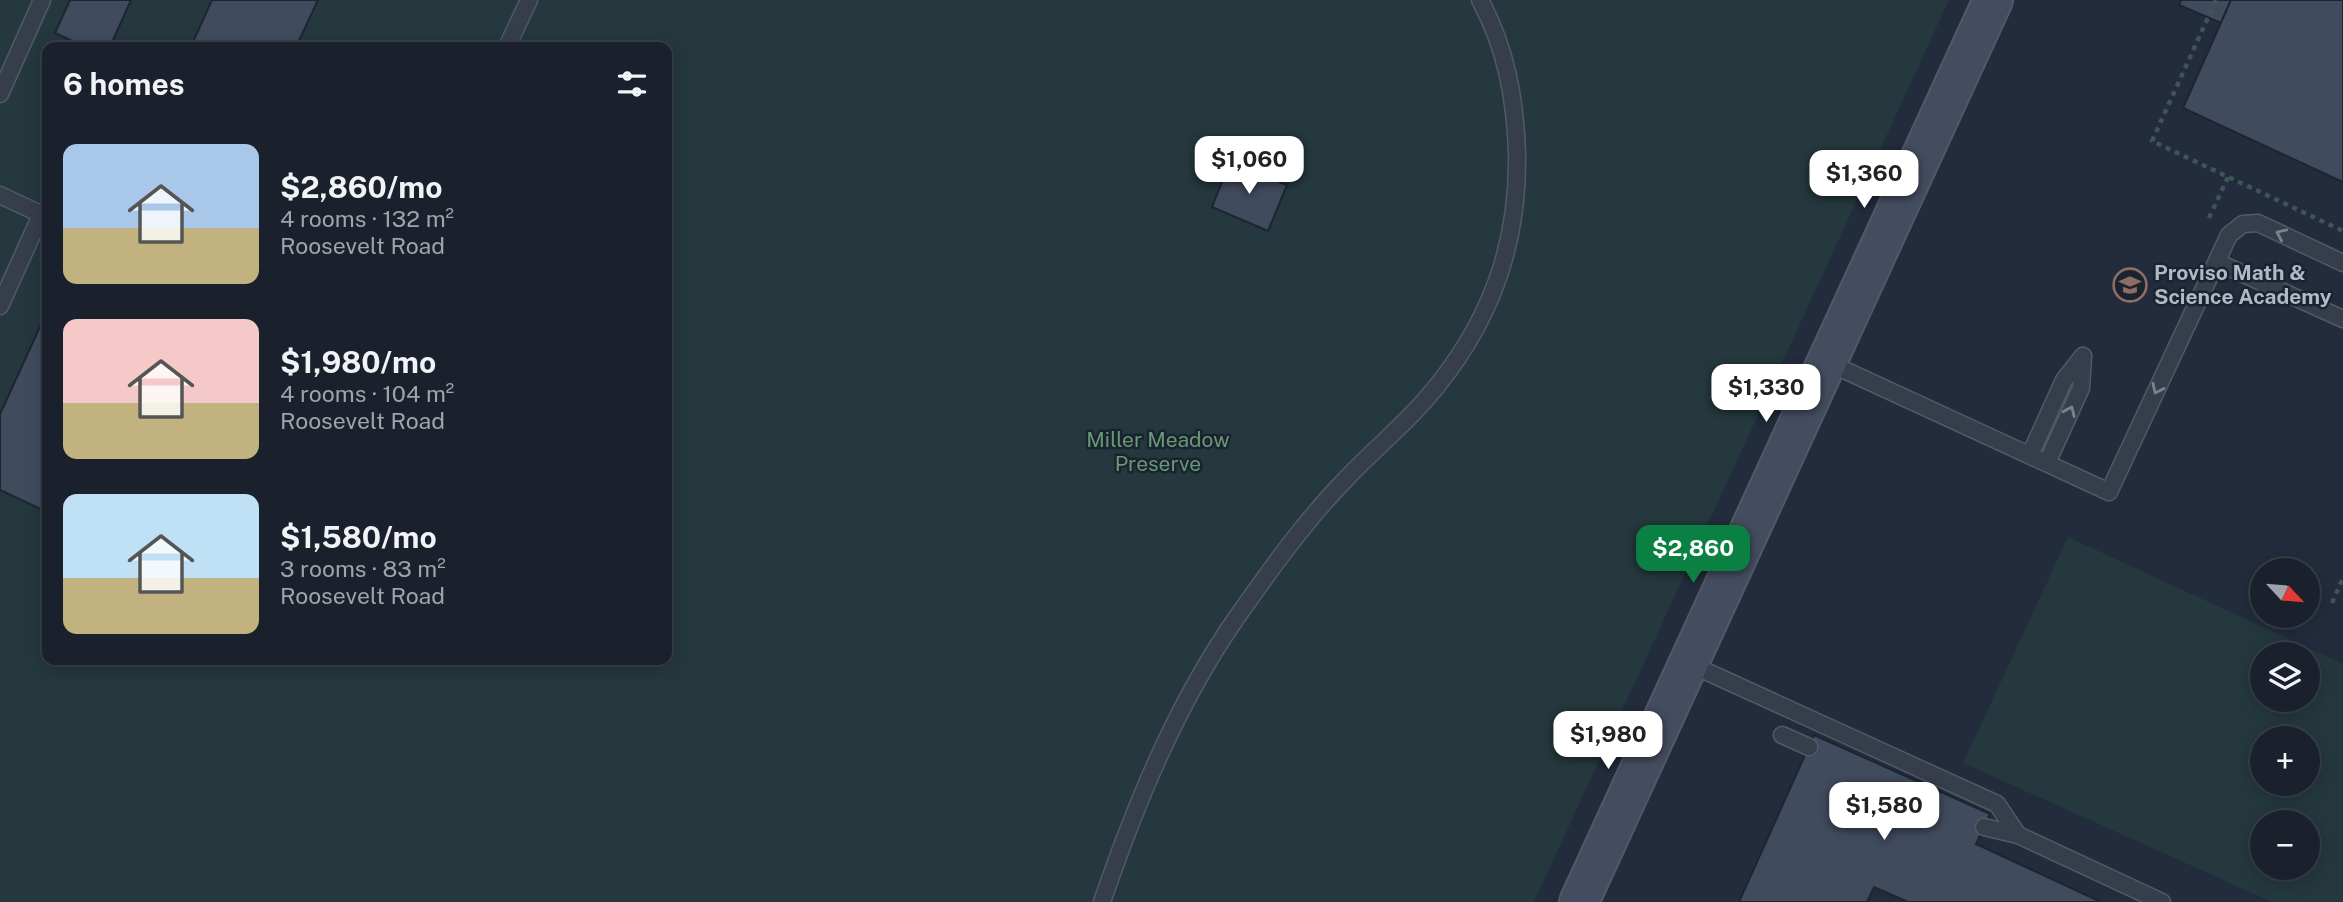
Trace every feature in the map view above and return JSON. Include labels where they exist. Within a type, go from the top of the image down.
[{"type":"main road","points":[[1584,901],[1993,0]]},
{"type":"lane","points":[[0,94],[42,0]]},
{"type":"lane","points":[[509,42],[529,0]]},
{"type":"lane","points":[[1102,902],[1135,811],[1170,734],[1236,618],[1343,482],[1433,390],[1461,354],[1489,303],[1508,251],[1518,196],[1510,73],[1479,0]]},
{"type":"lane","points":[[0,195],[42,215]]},
{"type":"lane","points":[[0,306],[42,220]]},
{"type":"lane","points":[[1827,362],[2109,492],[2229,236],[2243,224],[2258,223],[2343,263]]},
{"type":"lane","points":[[2217,262],[2343,319]]},
{"type":"lane","points":[[2030,455],[2064,380],[2083,356],[2081,388],[2047,463]]},
{"type":"lane","points":[[1690,664],[1997,804],[2018,835]]},
{"type":"lane","points":[[1782,735],[1809,747]]},
{"type":"lane","points":[[1984,827],[2018,835],[2162,902]]},
{"type":"path","points":[[2216,0],[2152,141],[2343,231]]},
{"type":"path","points":[[2332,603],[2343,578]]},
{"type":"green space","name":"Miller Meadow Preserve","points":[[0,0],[1949,0],[1534,902],[0,902]]},
{"type":"green space","points":[[2068,537],[2250,621],[2250,628],[2265,628],[2295,642],[2250,642],[2250,712],[2320,712],[2320,653],[2343,664],[2343,902],[2272,902],[1963,763]]},
{"type":"building","points":[[70,0],[131,0],[112,42],[74,42],[55,33]]},
{"type":"building","points":[[212,0],[318,0],[298,42],[193,42]]},
{"type":"building","points":[[2181,0],[2231,0],[2221,23],[2179,5]]},
{"type":"building","points":[[2231,0],[2343,0],[2343,182],[2183,108]]},
{"type":"building","points":[[1230,162],[1287,185],[1268,231],[1212,207]]},
{"type":"building","points":[[42,322],[42,510],[0,490],[0,414]]},
{"type":"building","points":[[1814,735],[1990,814],[1976,844],[2101,902],[1908,902],[1874,887],[1867,902],[1739,902]]},
{"type":"place","name":"Proviso Math & Science Academy","points":[[2130,285]]}]
